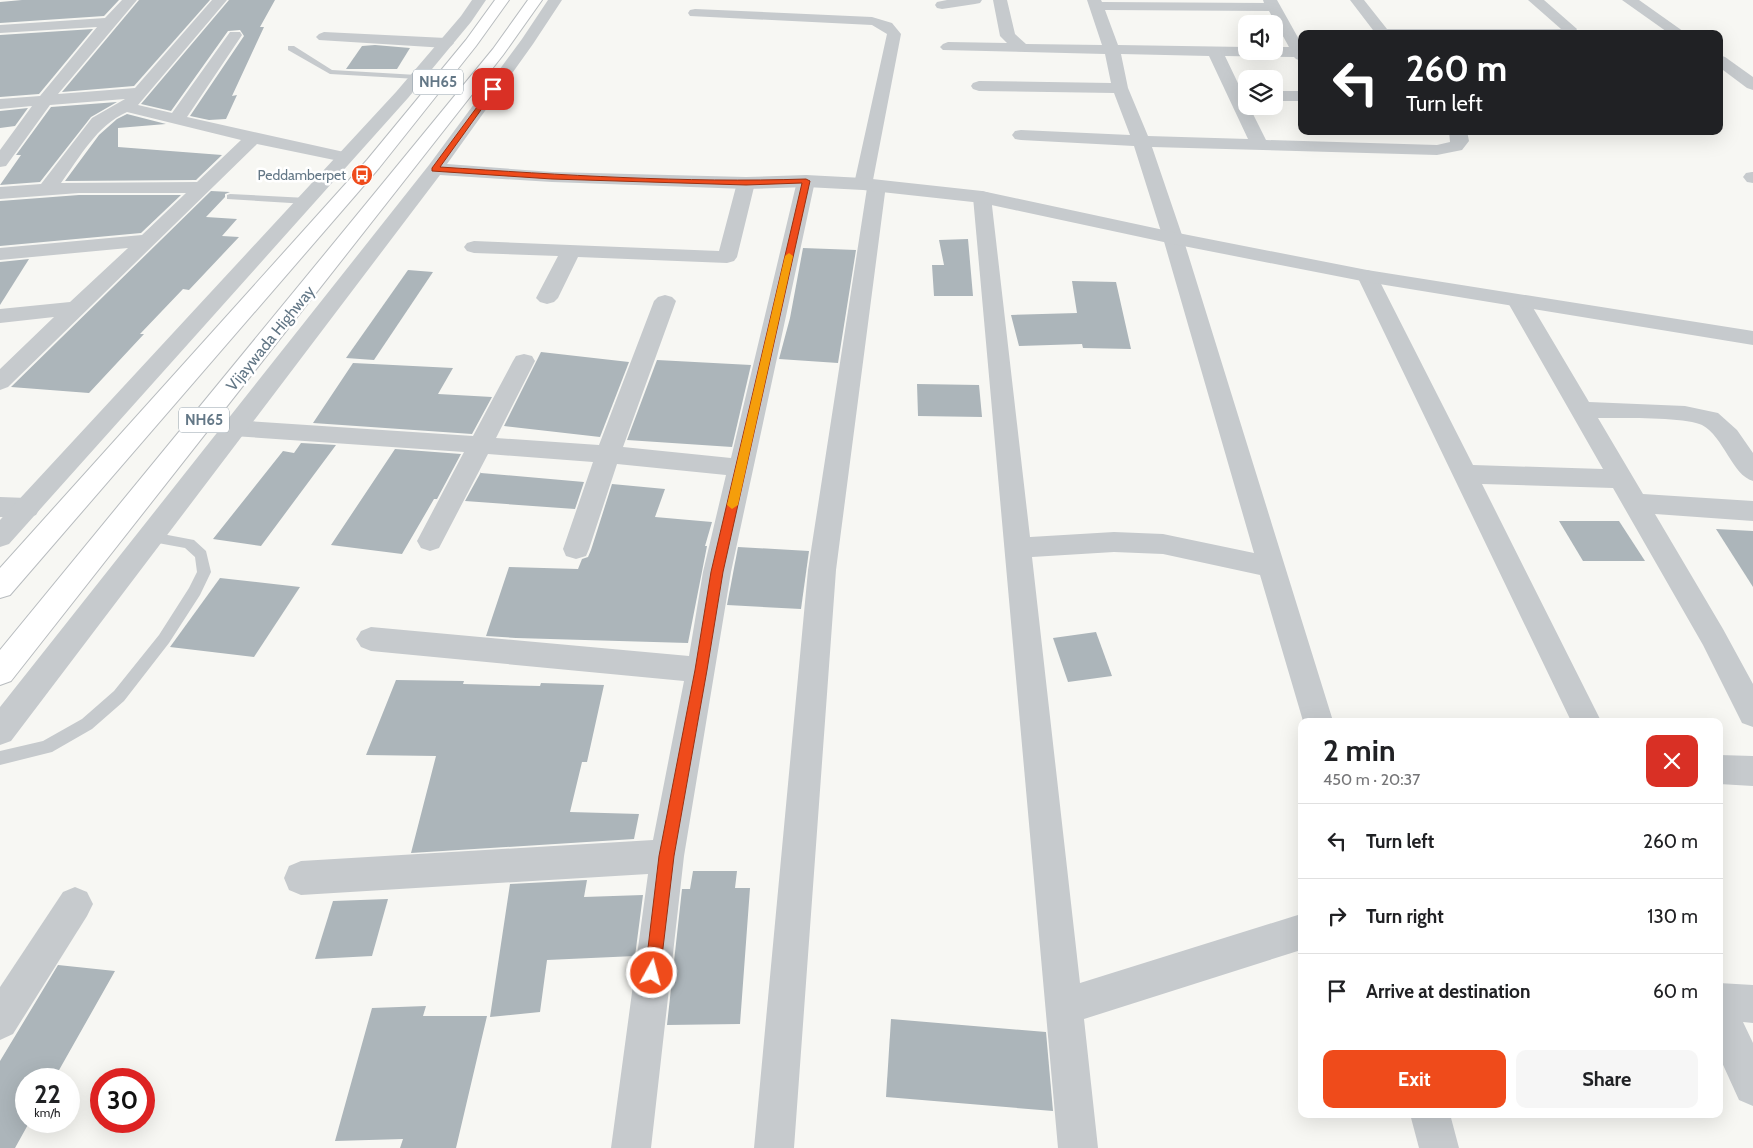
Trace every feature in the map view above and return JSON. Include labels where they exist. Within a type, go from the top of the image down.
[{"type":"highway","name":"NH65","points":[[0,587],[373,164],[471,43],[502,0]]},
{"type":"highway","name":"Vijaywada Highway","points":[[0,672],[498,52],[535,0]]},
{"type":"street","points":[[0,162],[46,100],[109,22],[130,0]]},
{"type":"street","points":[[47,189],[98,122],[110,114],[126,108],[220,0]]},
{"type":"street","points":[[0,538],[417,78],[479,0]]},
{"type":"street","points":[[0,732],[434,169],[528,41],[555,0]]},
{"type":"street","points":[[942,5],[974,0]]},
{"type":"street","points":[[1000,0],[1008,36],[1022,48]]},
{"type":"street","points":[[1357,0],[1382,30]]},
{"type":"street","points":[[1535,0],[1566,25],[1569,30]]},
{"type":"street","points":[[1629,0],[1674,30]]},
{"type":"street","points":[[1298,50],[1272,4],[1095,3],[1112,50],[1120,88],[1173,238],[1317,718]]},
{"type":"street","points":[[695,13],[872,21],[891,28],[894,34],[870,184],[822,570],[774,1148]]},
{"type":"street","points":[[0,29],[109,22]]},
{"type":"street","points":[[176,120],[235,36]]},
{"type":"street","points":[[324,37],[446,42]]},
{"type":"street","points":[[948,47],[1298,54]]},
{"type":"street","points":[[1215,51],[1238,92]]},
{"type":"street","points":[[1723,63],[1753,85]]},
{"type":"street","points":[[979,86],[1120,88]]},
{"type":"street","points":[[0,104],[140,93]]},
{"type":"street","points":[[1283,96],[1298,96]]},
{"type":"street","points":[[126,108],[344,157]]},
{"type":"street","points":[[1248,115],[1260,146]]},
{"type":"street","points":[[0,132],[23,130]]},
{"type":"street","points":[[1021,135],[1260,146],[1437,150],[1456,146],[1460,140],[1459,135]]},
{"type":"street","points":[[0,382],[74,308],[149,240],[253,138]]},
{"type":"street","points":[[434,169],[552,176],[746,183],[806,181],[870,184],[982,197],[1173,238],[1367,276],[1753,338]]},
{"type":"street","points":[[631,1148],[666,856],[701,670],[717,572],[806,181]]},
{"type":"street","points":[[474,247],[727,257],[746,183]]},
{"type":"street","points":[[0,193],[79,187],[203,188]]},
{"type":"street","points":[[982,197],[1078,1148]]},
{"type":"street","points":[[0,254],[149,240]]},
{"type":"street","points":[[547,298],[571,251]]},
{"type":"street","points":[[1367,276],[1585,718]]},
{"type":"street","points":[[1518,301],[1713,637],[1753,714]]},
{"type":"street","points":[[576,549],[608,454],[665,302]]},
{"type":"street","points":[[0,316],[74,308]]},
{"type":"street","points":[[430,541],[481,447],[524,360]]},
{"type":"street","points":[[1580,410],[1688,414],[1710,420],[1727,436],[1753,472]]},
{"type":"street","points":[[233,428],[481,447],[608,454],[741,468]]},
{"type":"street","points":[[1464,474],[1627,491],[1753,512]]},
{"type":"street","points":[[0,507],[27,508]]},
{"type":"street","points":[[1017,548],[1114,542],[1163,544],[1273,567]]},
{"type":"street","points":[[371,639],[701,670]]},
{"type":"street","points":[[1723,770],[1753,771]]},
{"type":"street","points":[[301,878],[666,856]]},
{"type":"street","points":[[0,1021],[75,904]]},
{"type":"street","points":[[1064,1007],[1298,933]]},
{"type":"street","points":[[1723,1002],[1753,1004]]},
{"type":"street","points":[[1723,1022],[1753,1086]]},
{"type":"street","points":[[1431,1118],[1439,1148]]},
{"type":"lane","points":[[291,48],[330,72],[417,78]]},
{"type":"lane","points":[[230,197],[307,201]]},
{"type":"lane","points":[[0,758],[46,747],[87,724],[118,696],[164,639],[195,591],[204,572],[201,555],[189,544],[152,537]]},
{"type":"building","points":[[22,0],[119,0],[104,16],[0,23],[0,2]]},
{"type":"building","points":[[139,0],[210,0],[134,86],[62,92]]},
{"type":"building","points":[[229,0],[275,0],[260,27],[264,27],[232,96],[237,95],[226,119],[209,120],[190,116],[244,36],[240,30],[228,31],[171,111],[141,104]]},
{"type":"building","points":[[93,29],[39,94],[0,97],[0,35]]},
{"type":"building","points":[[375,45],[410,48],[397,69],[346,69],[362,46]]},
{"type":"building","points":[[117,102],[91,117],[40,182],[0,185],[21,155],[16,155],[51,107]]},
{"type":"building","points":[[28,108],[15,126],[0,128],[0,111]]},
{"type":"building","points":[[127,114],[166,124],[118,128],[118,147],[222,155],[196,180],[65,181],[99,135],[117,119]]},
{"type":"building","points":[[211,191],[230,192],[225,194],[225,197],[206,217],[237,219],[222,236],[239,237],[189,290],[183,289],[140,334],[144,334],[89,393],[11,387]]},
{"type":"building","points":[[79,195],[181,195],[141,233],[0,246],[0,201]]},
{"type":"building","points":[[968,239],[973,296],[934,296],[932,265],[944,265],[939,240]]},
{"type":"building","points":[[803,248],[856,250],[838,363],[779,359],[790,318]]},
{"type":"building","points":[[29,259],[0,305],[0,262]]},
{"type":"building","points":[[408,270],[433,272],[374,360],[346,358]]},
{"type":"building","points":[[1072,281],[1116,282],[1131,349],[1083,348],[1082,344],[1019,346],[1011,315],[1077,313]]},
{"type":"building","points":[[541,352],[629,362],[600,437],[504,426]]},
{"type":"building","points":[[657,360],[751,365],[732,447],[627,440]]},
{"type":"building","points":[[353,363],[453,368],[438,394],[492,397],[472,434],[313,423]]},
{"type":"building","points":[[917,384],[979,385],[982,417],[918,416]]},
{"type":"building","points":[[301,443],[336,445],[261,546],[213,539],[283,451],[294,453]]},
{"type":"building","points":[[395,449],[461,454],[437,499],[434,499],[402,554],[331,545]]},
{"type":"building","points":[[481,472],[584,482],[575,509],[465,501]]},
{"type":"building","points":[[612,484],[665,489],[655,517],[712,522],[705,546],[707,546],[688,643],[486,636],[509,567],[578,569],[582,559],[588,557]]},
{"type":"building","points":[[1559,521],[1619,521],[1645,561],[1583,561]]},
{"type":"building","points":[[1716,529],[1753,531],[1753,587]]},
{"type":"building","points":[[738,547],[809,551],[801,609],[727,605]]},
{"type":"building","points":[[220,578],[300,587],[254,657],[170,647]]},
{"type":"building","points":[[1096,632],[1112,676],[1068,682],[1053,638]]},
{"type":"building","points":[[396,680],[464,681],[463,684],[540,686],[541,683],[604,685],[587,762],[582,762],[570,812],[639,814],[634,839],[411,853],[436,756],[366,755]]},
{"type":"building","points":[[693,871],[737,871],[735,888],[750,888],[740,1024],[667,1025],[682,889],[690,889]]},
{"type":"building","points":[[587,880],[584,897],[643,895],[635,956],[547,960],[540,1012],[490,1017],[510,884]]},
{"type":"building","points":[[388,899],[372,956],[315,959],[333,901]]},
{"type":"building","points":[[58,965],[115,971],[60,1068],[15,1068],[15,1133],[23,1133],[15,1148],[0,1148],[0,1061]]},
{"type":"building","points":[[426,1006],[423,1016],[487,1016],[456,1148],[400,1148],[403,1139],[335,1141],[372,1008]]},
{"type":"building","points":[[891,1019],[1046,1032],[1053,1111],[886,1097]]},
{"type":"slow traffic","points":[[732,505],[789,256]]},
{"type":"place","name":"Peddamberpet","points":[[362,175]]},
{"type":"route","points":[[493,89],[434,169],[552,176],[746,183],[806,181],[717,572],[701,670],[666,856],[652,973]]}]
